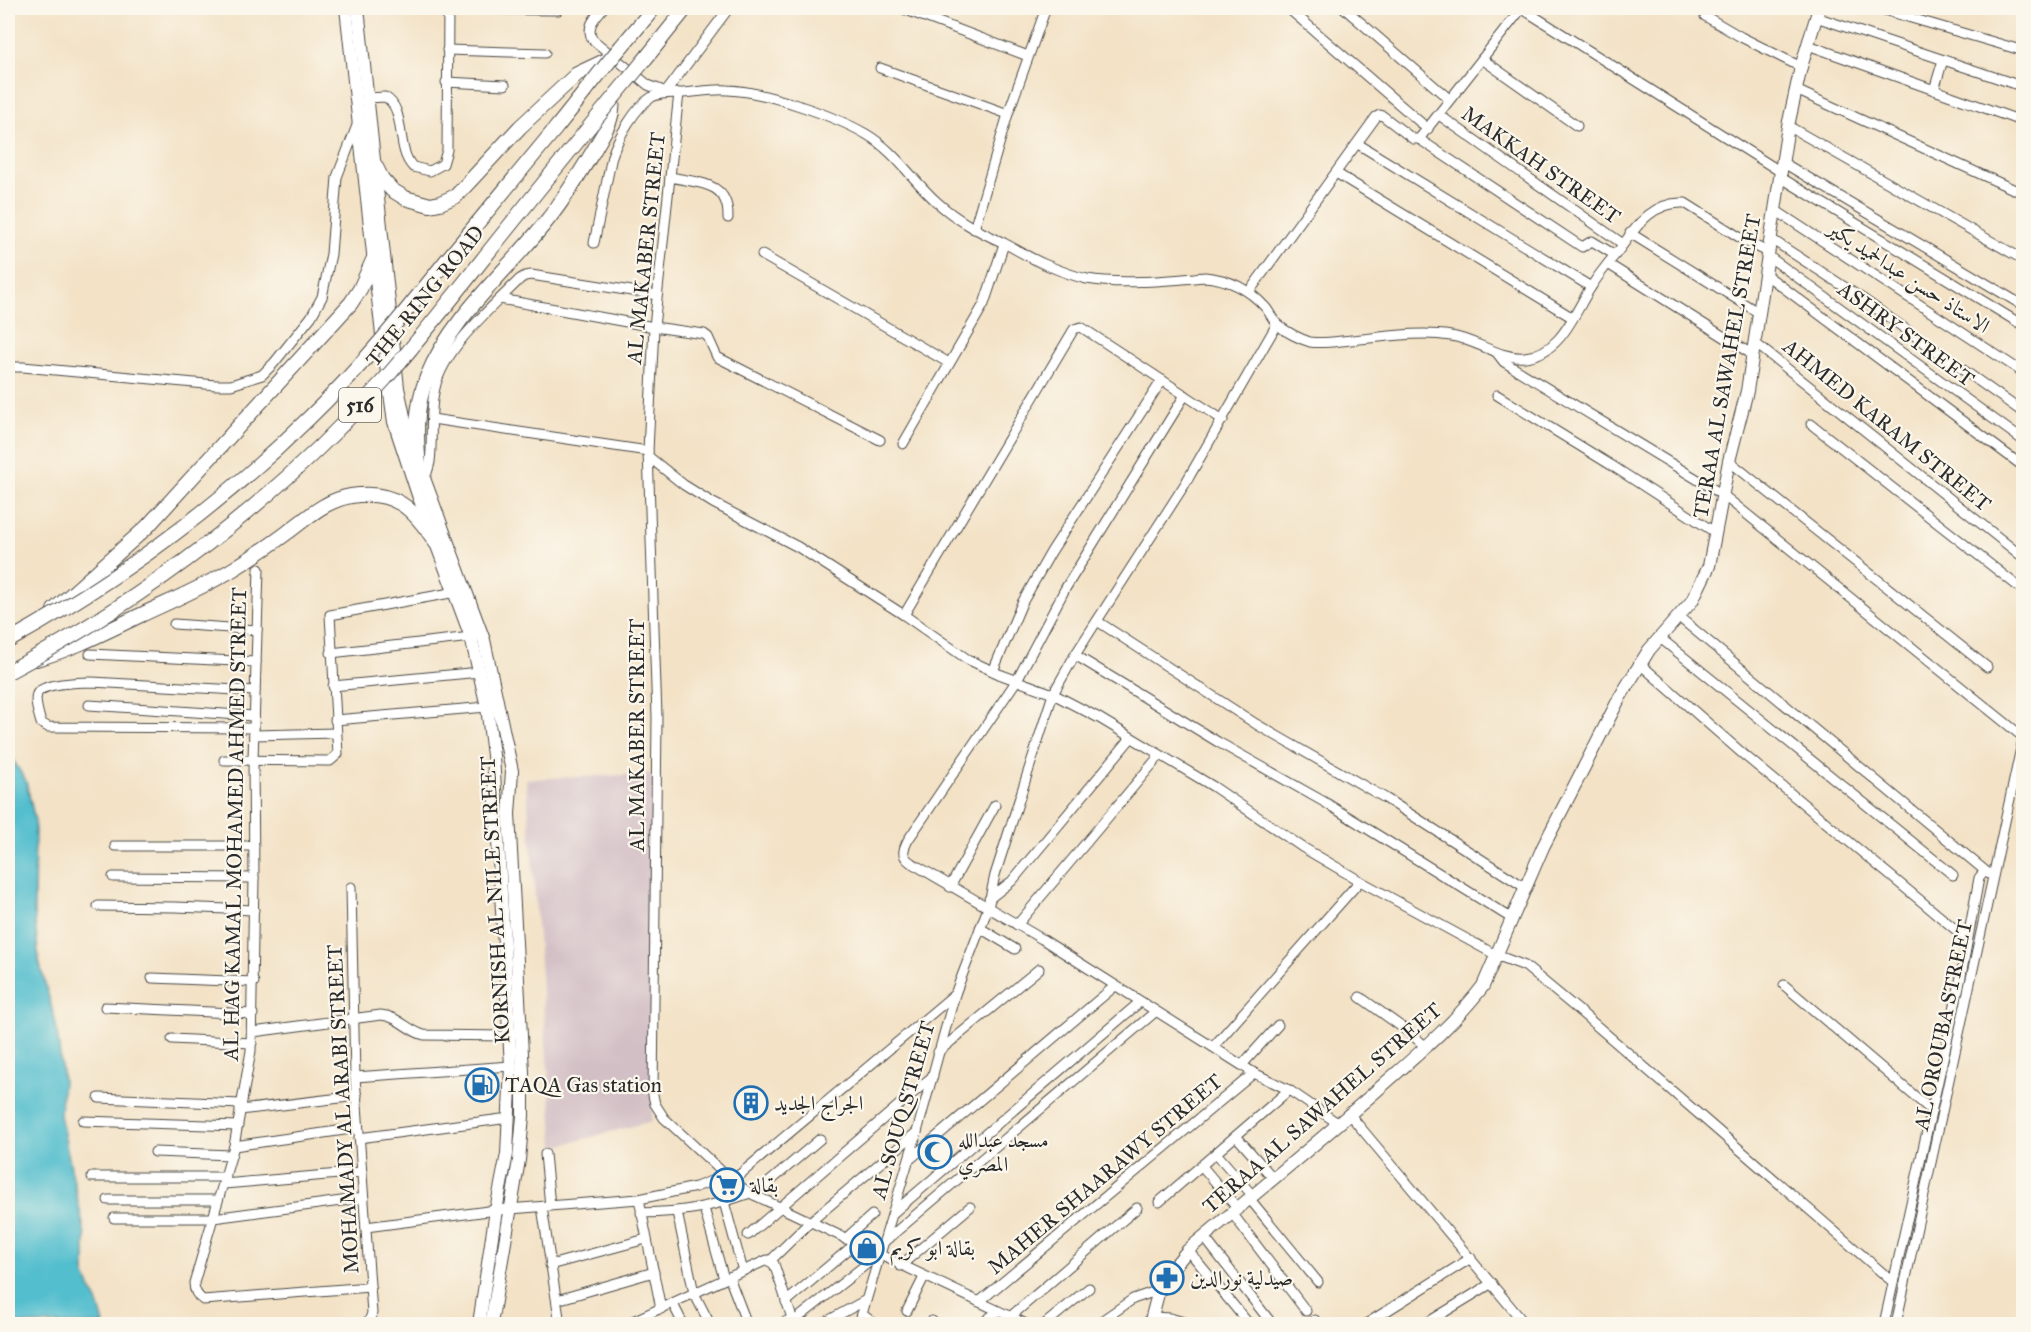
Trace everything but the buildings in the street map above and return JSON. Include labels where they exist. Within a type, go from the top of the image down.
[{"type":"highway","name":"THE RING ROAD","points":[[8,641],[91,592],[150,553],[259,466],[310,418],[404,314],[654,8]]},
{"type":"highway","name":"THE RING ROAD","points":[[8,672],[94,622],[192,555],[259,501],[339,427],[426,331],[686,8]]},
{"type":"highway","points":[[375,165],[382,179],[392,190],[405,198],[430,205],[456,196],[520,127],[577,74],[611,58]]},
{"type":"highway","points":[[419,467],[416,430],[419,403],[440,350],[475,304],[549,219],[577,179],[613,115],[612,100]]},
{"type":"highway","points":[[31,628],[132,542],[351,303],[368,274],[374,258]]},
{"type":"highway","points":[[29,661],[78,645],[203,586],[261,551],[326,505],[353,496],[381,496],[408,507],[436,543]]},
{"type":"main road","name":"KORNISH AL NILE STREET","points":[[346,8],[383,344],[394,422],[418,495],[471,637],[487,707],[493,755],[511,1066],[507,1154],[479,1324]]},
{"type":"main road","name":"KORNISH AL NILE STREET","points":[[358,8],[398,388],[408,435],[424,482],[484,640],[512,771],[509,814],[523,1094],[519,1160],[491,1324]]},
{"type":"main road","name":"TERAA AL SAWAHEL STREET","points":[[1151,1321],[1159,1290],[1172,1269],[1188,1250],[1350,1115],[1468,1006],[1486,980],[1542,847],[1562,806],[1639,663],[1659,637],[1692,602],[1701,585],[1709,566],[1754,349],[1788,126],[1801,67],[1818,12]]},
{"type":"main road","points":[[493,755],[497,760],[502,761],[507,760],[510,754]]},
{"type":"street","points":[[367,98],[382,97],[392,102],[396,110],[407,161],[413,167],[430,171],[437,169],[446,157],[448,8],[558,10]]},
{"type":"street","points":[[603,8],[590,24],[592,39],[648,85],[666,92],[729,90],[749,93],[835,119],[885,147],[953,216],[1042,263],[1085,278],[1116,281],[1205,277],[1232,283],[1249,292],[1266,308],[1277,324],[1311,342],[1420,334],[1440,335],[1465,339],[1497,353],[1504,362],[1723,495],[2023,735]]},
{"type":"street","points":[[594,243],[616,144],[635,113],[645,102],[666,92],[729,8]]},
{"type":"street","points":[[901,8],[1028,56]]},
{"type":"street","points":[[974,229],[1008,114],[1046,8]]},
{"type":"street","points":[[1288,8],[1428,129]]},
{"type":"street","points":[[1344,8],[1449,99]]},
{"type":"street","points":[[1419,139],[1522,8],[2024,326]]},
{"type":"street","points":[[1877,8],[2024,51]]},
{"type":"street","points":[[1818,12],[1943,60],[2024,87]]},
{"type":"street","points":[[1705,16],[1801,67]]},
{"type":"street","points":[[1808,45],[2024,122]]},
{"type":"street","points":[[447,50],[545,53]]},
{"type":"street","points":[[1482,59],[1577,126]]},
{"type":"street","points":[[1934,90],[1943,60]]},
{"type":"street","points":[[880,68],[1008,114]]},
{"type":"street","points":[[446,82],[505,86]]},
{"type":"street","points":[[1796,90],[2024,194]]},
{"type":"street","name":"AL MAKABER STREET","points":[[679,93],[654,327],[648,454],[657,717],[653,1095],[655,1104],[664,1118],[729,1178],[752,1194],[878,1256],[1026,1324]]},
{"type":"street","points":[[1249,292],[1376,117],[1380,115],[1413,139],[1419,139],[1581,246],[1584,247],[1592,241],[1615,255]]},
{"type":"street","name":"MAKKAH STREET","points":[[1439,115],[1623,244]]},
{"type":"street","points":[[8,367],[216,385],[231,385],[262,375],[311,317],[322,297],[331,254],[337,177],[358,123]]},
{"type":"street","points":[[1788,126],[2024,260]]},
{"type":"street","points":[[1358,144],[1591,287]]},
{"type":"street","points":[[1781,170],[2024,306]]},
{"type":"street","points":[[1336,173],[1573,318]]},
{"type":"street","points":[[670,177],[710,185],[719,190],[728,206],[728,218]]},
{"type":"street","name":"ASHRY STREET","points":[[1497,353],[1524,358],[1538,353],[1561,337],[1591,287],[1630,233],[1649,213],[1675,203],[1685,203],[1768,254],[2024,441]]},
{"type":"street","name":"الاستاذ حسن عبدالحميد يكير","points":[[1775,210],[2024,373]]},
{"type":"street","points":[[1630,233],[1759,313]]},
{"type":"street","points":[[1771,239],[1863,300],[2024,413]]},
{"type":"street","points":[[903,444],[984,304],[1005,244]]},
{"type":"street","points":[[762,255],[949,363]]},
{"type":"street","name":"AHMED KARAM STREET","points":[[1608,264],[1754,349],[2024,558]]},
{"type":"street","points":[[1765,274],[2024,467]]},
{"type":"street","points":[[424,482],[429,464],[434,391],[444,366],[486,311],[520,279],[531,275],[657,295]]},
{"type":"street","points":[[500,299],[704,334],[708,337],[717,357],[880,440]]},
{"type":"street","name":"AL SOUQ STREET","points":[[859,1324],[909,1160],[955,994],[989,904],[998,864],[1053,694],[1075,655],[1185,484],[1277,324]]},
{"type":"street","points":[[904,615],[1074,329],[1081,327],[1223,420]]},
{"type":"street","points":[[993,671],[1022,603],[1051,552],[1162,380]]},
{"type":"street","points":[[1185,395],[1065,589],[1017,680],[903,850],[903,855],[910,862],[950,887],[989,904],[1017,925],[1155,1012],[1288,1090],[1339,1124]]},
{"type":"street","points":[[1497,395],[1716,533]]},
{"type":"street","points":[[432,418],[648,454],[693,491],[798,547],[904,615],[967,659],[1053,694],[1214,787],[1302,847],[1360,881],[1496,955],[1525,966],[1893,1282]]},
{"type":"street","points":[[1811,424],[2024,591]]},
{"type":"street","points":[[1730,461],[1987,667]]},
{"type":"street","name":"AL HAG KAMAL MOHAMED AHMED STREET","points":[[259,569],[253,760],[254,982],[249,1070],[233,1150],[194,1283],[196,1292],[203,1300],[370,1287]]},
{"type":"street","points":[[224,760],[330,761],[338,754],[334,720],[330,615],[456,592]]},
{"type":"street","points":[[1679,617],[1989,874]]},
{"type":"street","points":[[1097,621],[1256,724],[1385,798],[1526,888]]},
{"type":"street","points":[[174,624],[257,630]]},
{"type":"street","points":[[331,653],[471,637]]},
{"type":"street","points":[[1659,637],[1953,875]]},
{"type":"street","points":[[90,654],[256,662]]},
{"type":"street","points":[[1075,655],[1218,742],[1326,803],[1511,918]]},
{"type":"street","points":[[1639,663],[1743,754],[1967,939]]},
{"type":"street","points":[[333,686],[480,672]]},
{"type":"street","points":[[255,691],[80,682],[42,689],[37,693],[36,700],[40,723],[48,727],[336,733]]},
{"type":"street","points":[[88,705],[255,716]]},
{"type":"street","points":[[334,720],[487,707]]},
{"type":"street","name":"AL OROUBA STREET","points":[[1896,1324],[1968,991],[1989,874],[2023,735]]},
{"type":"street","points":[[989,904],[1012,881],[1131,738]]},
{"type":"street","points":[[1017,925],[1160,755]]},
{"type":"street","points":[[950,887],[995,805]]},
{"type":"street","points":[[115,846],[254,846]]},
{"type":"street","name":"AL OROUBA STREET","points":[[1884,1324],[1959,987],[1979,878],[1989,874]]},
{"type":"street","points":[[113,877],[254,878]]},
{"type":"street","points":[[1213,1047],[1360,881]]},
{"type":"street","name":"MOHAMADY AL ARABI STREET","points":[[351,887],[355,1077],[372,1318],[363,1324]]},
{"type":"street","points":[[98,906],[254,910]]},
{"type":"street","points":[[980,928],[1015,949]]},
{"type":"street","points":[[938,1052],[1039,969]]},
{"type":"street","points":[[152,978],[254,982]]},
{"type":"street","points":[[1784,985],[1930,1110]]},
{"type":"street","points":[[909,1160],[1115,986]]},
{"type":"street","points":[[1959,987],[1968,991]]},
{"type":"street","points":[[366,1227],[496,1210],[639,1199],[729,1178],[955,994]]},
{"type":"street","points":[[1360,997],[1426,1047]]},
{"type":"street","points":[[892,1214],[1140,1002]]},
{"type":"street","points":[[105,1007],[253,1014]]},
{"type":"street","points":[[884,1242],[1155,1012]]},
{"type":"street","points":[[171,1039],[252,1037],[354,1018],[387,1016],[424,1035],[509,1036]]},
{"type":"street","points":[[1242,1065],[1278,1025]]},
{"type":"street","points":[[355,1077],[511,1066]]},
{"type":"street","name":"MAHER SHAARAWY STREET","points":[[979,1302],[1254,1072]]},
{"type":"street","points":[[748,1235],[933,1076]]},
{"type":"street","points":[[1159,1202],[1288,1090]]},
{"type":"street","points":[[99,1098],[241,1107],[357,1096]]},
{"type":"street","points":[[1350,1115],[1525,1324]]},
{"type":"street","points":[[155,1152],[233,1150],[359,1133],[509,1118]]},
{"type":"street","points":[[83,1121],[238,1126]]},
{"type":"street","points":[[773,1264],[810,1222],[917,1132]]},
{"type":"street","points":[[1236,1136],[1273,1178]]},
{"type":"street","points":[[641,1213],[677,1212],[704,1208],[752,1194],[820,1139]]},
{"type":"street","points":[[1216,1153],[1318,1282]]},
{"type":"street","points":[[545,1154],[550,1265],[560,1324]]},
{"type":"street","points":[[1202,1165],[1306,1311]]},
{"type":"street","points":[[92,1177],[225,1180],[362,1172]]},
{"type":"street","points":[[114,1218],[213,1218],[364,1197]]},
{"type":"street","points":[[639,1199],[661,1309]]},
{"type":"street","points":[[108,1200],[218,1200]]},
{"type":"street","points":[[724,1202],[743,1271]]},
{"type":"street","points":[[900,1266],[970,1207]]},
{"type":"street","points":[[704,1208],[727,1278],[747,1324]]},
{"type":"street","points":[[1010,1317],[1137,1209]]},
{"type":"street","points":[[677,1212],[694,1293],[710,1324]]},
{"type":"street","points":[[845,1239],[872,1215]]},
{"type":"street","points":[[1188,1250],[1250,1324],[1267,1317],[1204,1237]]},
{"type":"street","points":[[550,1265],[646,1239]]},
{"type":"street","points":[[786,1302],[855,1244]]},
{"type":"street","points":[[780,1324],[793,1322],[878,1256]]},
{"type":"street","points":[[1366,1324],[1471,1258]]},
{"type":"street","points":[[626,1324],[767,1260],[773,1264],[793,1322]]},
{"type":"street","points":[[556,1300],[654,1272]]},
{"type":"street","points":[[907,1311],[924,1277]]},
{"type":"street","points":[[1425,1324],[1492,1283]]},
{"type":"street","points":[[1045,1324],[1089,1288]]},
{"type":"street","points":[[1097,1324],[1133,1299],[1159,1290]]},
{"type":"street","points":[[1891,1294],[1902,1300]]},
{"type":"street","points":[[822,1324],[866,1300]]},
{"type":"street","points":[[673,1304],[683,1324]]},
{"type":"street","points":[[981,1324],[998,1311]]},
{"type":"street","points":[[861,1314],[875,1324]]},
{"type":"street","points":[[648,1315],[652,1324]]},
{"type":"street","points":[[1151,1321],[1170,1318],[1191,1324]]},
{"type":"shaded area","points":[[655,774],[652,1121],[554,1147],[526,779]]},
{"type":"water","points":[[8,752],[26,781],[35,821],[34,911],[39,961],[56,1024],[63,1081],[60,1115],[85,1235],[85,1276],[99,1306],[104,1324],[8,1324]]},
{"type":"place","name":"TAQA Gas station","points":[[482,1085]]},
{"type":"place","name":"الجراج الجديد","points":[[751,1103]]},
{"type":"place","name":"مسجد عبدالله المصري","points":[[935,1152]]},
{"type":"place","name":"بقالة","points":[[727,1185]]},
{"type":"place","name":"بقالة ابو كريم","points":[[867,1248]]},
{"type":"place","name":"صيدلية نورالدين","points":[[1167,1278]]}]
